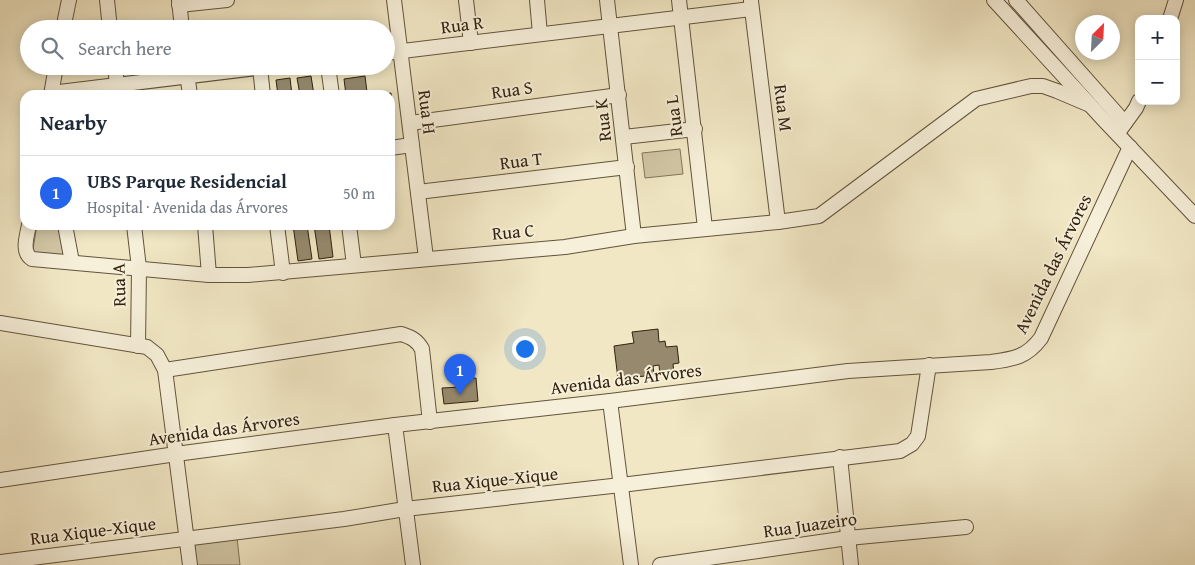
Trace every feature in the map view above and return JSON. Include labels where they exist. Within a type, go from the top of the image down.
[{"type":"street","points":[[65,20],[69,0]]},
{"type":"street","points":[[106,0],[109,20]]},
{"type":"street","points":[[181,20],[179,3],[227,0]]},
{"type":"street","name":"Rua H","points":[[394,0],[394,20]]},
{"type":"street","points":[[466,0],[471,43]]},
{"type":"street","points":[[537,0],[540,34]]},
{"type":"street","name":"Rua K","points":[[607,0],[634,236]]},
{"type":"street","name":"Rua L","points":[[679,0],[706,228]]},
{"type":"street","points":[[994,0],[1090,105],[1121,129]]},
{"type":"street","points":[[1016,0],[1121,129],[1130,147],[1195,216]]},
{"type":"street","points":[[1171,15],[1176,0]]},
{"type":"street","name":"Rua R","points":[[395,52],[681,18],[751,5]]},
{"type":"street","name":"Rua M","points":[[751,5],[778,222]]},
{"type":"street","name":"Rua H","points":[[395,60],[410,123],[426,258]]},
{"type":"street","points":[[52,90],[54,75]]},
{"type":"street","points":[[116,75],[118,90],[172,75]]},
{"type":"street","points":[[188,75],[189,90]]},
{"type":"street","points":[[264,90],[265,75]]},
{"type":"street","points":[[329,75],[331,90]]},
{"type":"street","name":"Rua C","points":[[28,230],[26,250],[27,256],[32,260],[210,274],[248,275],[565,247],[634,236],[778,222],[819,216],[976,99],[1037,86],[1050,88],[1090,105]]},
{"type":"street","name":"Rua S","points":[[410,123],[619,95]]},
{"type":"street","points":[[1121,129],[1137,105]]},
{"type":"street","points":[[624,136],[695,129]]},
{"type":"street","points":[[395,147],[412,145]]},
{"type":"street","name":"Avenida das Árvores","points":[[0,480],[395,425],[610,401],[848,371],[1012,359],[1028,353],[1042,338],[1130,147]]},
{"type":"street","name":"Rua T","points":[[418,192],[627,166]]},
{"type":"street","points":[[66,230],[72,262]]},
{"type":"street","name":"Rua A","points":[[135,230],[139,268],[138,346]]},
{"type":"street","points":[[206,230],[210,274]]},
{"type":"street","points":[[279,230],[283,273]]},
{"type":"street","points":[[350,230],[354,265]]},
{"type":"street","points":[[0,324],[138,346],[151,349],[161,361],[165,370],[190,565]]},
{"type":"street","points":[[165,370],[401,334],[418,342],[422,349],[430,422]]},
{"type":"street","name":"Rua Xique-Xique","points":[[0,562],[344,519],[405,509],[900,451],[912,444],[918,436],[929,365]]},
{"type":"street","points":[[610,401],[631,565]]},
{"type":"street","points":[[395,425],[413,565]]},
{"type":"street","points":[[840,457],[851,565]]},
{"type":"street","name":"Rua Juazeiro","points":[[660,565],[848,538],[966,527]]},
{"type":"shaded area","points":[[680,149],[683,174],[645,178],[642,153]]},
{"type":"shaded area","points":[[36,230],[61,230],[65,257],[32,255]]},
{"type":"shaded area","points":[[237,537],[240,565],[194,565],[192,542]]},
{"type":"building","points":[[311,76],[313,90],[299,90],[297,78]]},
{"type":"building","points":[[365,76],[367,90],[345,90],[344,79]]},
{"type":"building","points":[[290,78],[291,90],[277,90],[276,80]]},
{"type":"building","points":[[294,230],[308,230],[312,259],[298,261]]},
{"type":"building","points":[[315,230],[330,230],[333,257],[319,259]]},
{"type":"building","points":[[658,329],[659,342],[665,341],[666,347],[677,346],[679,363],[673,364],[674,374],[660,376],[659,365],[653,366],[654,375],[618,379],[614,346],[634,343],[632,332]]},
{"type":"building","points":[[476,378],[478,401],[444,404],[442,388],[460,387],[459,379]]},
{"type":"place","name":"UBS Parque Residencial","points":[[460,395]]}]
